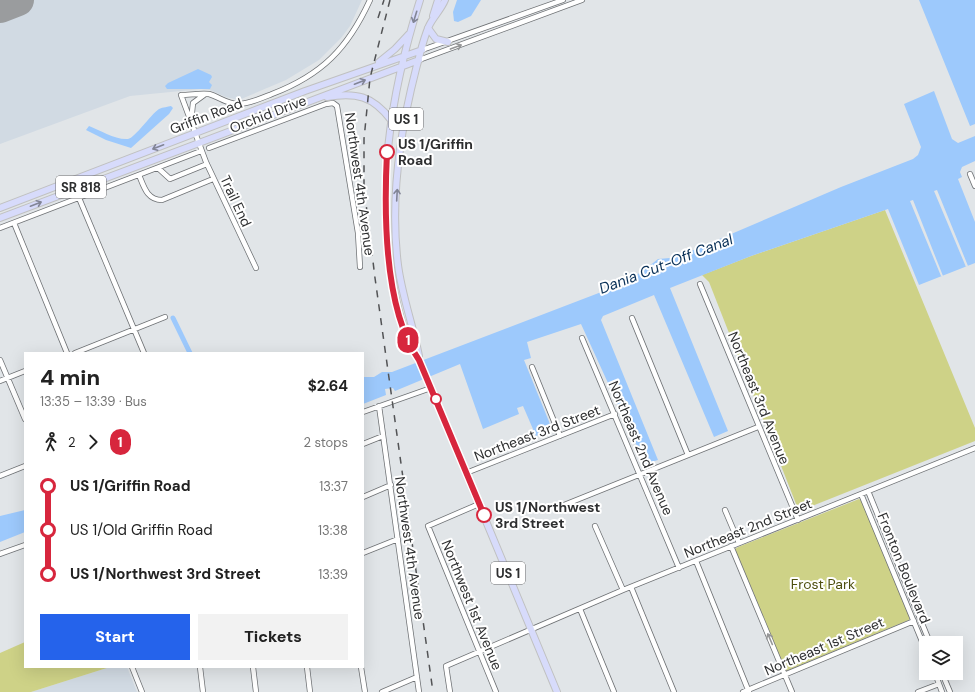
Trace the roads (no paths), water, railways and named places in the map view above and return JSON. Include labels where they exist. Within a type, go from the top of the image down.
[{"type":"main road","name":"US 1","points":[[420,0],[404,55],[391,120],[387,152],[385,192],[386,232],[398,304],[410,346],[419,360],[428,380],[557,692]]},
{"type":"main road","name":"US 1","points":[[419,360],[400,283],[395,234],[397,187],[402,141],[419,60],[438,0]]},
{"type":"main road","points":[[445,0],[429,27],[436,39],[448,42]]},
{"type":"main road","points":[[372,66],[395,50],[410,33]]},
{"type":"main road","name":"Griffin Road","points":[[0,208],[372,66],[422,50]]},
{"type":"main road","name":"Griffin Road","points":[[0,218],[198,142],[419,60]]},
{"type":"main road","points":[[310,100],[343,94],[360,96],[378,106],[391,120]]},
{"type":"street","points":[[191,123],[192,105],[196,100],[206,94],[229,103],[245,104],[302,80],[319,70],[342,48],[354,31],[370,0]]},
{"type":"street","points":[[422,50],[563,0]]},
{"type":"street","points":[[419,60],[582,0]]},
{"type":"street","name":"Trail End","points":[[206,94],[181,95],[206,164],[256,268]]},
{"type":"street","name":"Orchid Drive","points":[[209,148],[326,104],[336,105]]},
{"type":"street","name":"Northwest 4th Avenue","points":[[336,105],[340,111],[342,141],[358,234],[360,267]]},
{"type":"street","points":[[0,228],[201,151]]},
{"type":"street","points":[[158,168],[170,179],[206,164]]},
{"type":"street","points":[[970,174],[975,186]]},
{"type":"street","points":[[139,175],[147,193],[157,200],[162,200],[214,179]]},
{"type":"street","points":[[80,198],[144,352]]},
{"type":"street","points":[[14,223],[67,352]]},
{"type":"street","points":[[386,232],[395,234]]},
{"type":"street","name":"Northeast 3rd Avenue","points":[[700,284],[758,427],[798,520]]},
{"type":"street","points":[[77,352],[165,317]]},
{"type":"street","points":[[632,318],[688,455]]},
{"type":"street","name":"Northeast 2nd Avenue","points":[[582,338],[641,474],[679,568]]},
{"type":"street","points":[[0,360],[24,417]]},
{"type":"street","points":[[532,367],[560,436]]},
{"type":"street","points":[[0,380],[24,371]]},
{"type":"street","points":[[364,412],[431,388]]},
{"type":"street","name":"Northwest 4th Avenue","points":[[379,406],[419,692]]},
{"type":"street","name":"Northeast 3rd Street","points":[[466,473],[615,414]]},
{"type":"street","points":[[564,505],[758,427]]},
{"type":"street","points":[[364,444],[383,436]]},
{"type":"street","name":"Northeast 2nd Street","points":[[450,692],[446,666],[531,631],[623,590],[975,448]]},
{"type":"street","points":[[0,476],[24,466]]},
{"type":"street","points":[[364,497],[391,485]]},
{"type":"street","name":"Fronton Boulevard","points":[[868,491],[927,636]]},
{"type":"street","name":"Fronton Boulevard","points":[[861,494],[920,636]]},
{"type":"street","name":"Northwest 1st Avenue","points":[[479,504],[428,526],[496,692]]},
{"type":"street","points":[[725,510],[739,543]]},
{"type":"street","points":[[595,526],[623,590]]},
{"type":"street","points":[[364,553],[398,539]]},
{"type":"street","points":[[0,554],[24,545]]},
{"type":"street","points":[[731,546],[792,692]]},
{"type":"street","points":[[696,561],[749,691]]},
{"type":"street","points":[[631,587],[674,692]]},
{"type":"street","points":[[580,609],[614,692]]},
{"type":"street","name":"Northeast 1st Street","points":[[743,692],[749,691],[914,621]]},
{"type":"street","points":[[132,668],[142,692]]},
{"type":"street","points":[[200,668],[203,692]]},
{"type":"street","points":[[253,668],[256,692]]},
{"type":"street","points":[[307,668],[310,692]]},
{"type":"street","points":[[361,668],[364,692]]},
{"type":"street","points":[[382,692],[417,677]]},
{"type":"street","points":[[938,680],[942,692]]},
{"type":"street","points":[[945,680],[950,692]]},
{"type":"street","points":[[918,692],[939,684]]},
{"type":"water","points":[[457,0],[481,0],[471,16],[458,22],[454,21],[453,12]]},
{"type":"water","points":[[919,0],[975,0],[975,124],[970,126]]},
{"type":"water","points":[[198,69],[211,75],[212,77],[209,82],[212,85],[210,89],[167,89],[165,86],[168,83]]},
{"type":"water","name":"Dania Cut-Off Canal","points":[[934,91],[952,139],[958,143],[975,136],[975,161],[962,167],[960,172],[962,177],[958,179],[975,222],[975,263],[919,285],[888,209],[751,256],[670,288],[728,431],[714,437],[654,295],[603,316],[601,320],[658,460],[645,464],[581,324],[527,342],[531,358],[524,360],[552,429],[536,436],[523,406],[517,408],[519,414],[483,429],[460,364],[395,391],[393,388],[385,389],[386,395],[364,404],[364,377],[374,377],[382,372],[392,372],[617,286],[643,271],[658,259],[670,258],[689,252],[841,187],[913,159],[918,155],[921,147],[904,104]]},
{"type":"water","points":[[171,106],[173,108],[169,114],[131,148],[106,140],[86,130],[89,126],[118,138],[128,139],[135,135],[159,109]]},
{"type":"water","points":[[24,510],[24,532],[0,542],[0,516]]},
{"type":"waterway","points":[[173,318],[190,352]]},
{"type":"railway","points":[[378,18],[384,0]]},
{"type":"railway","points":[[390,0],[370,78],[364,139],[364,187],[375,278],[433,692]]},
{"type":"place","name":"US 1/Griffin Road","points":[[387,152]]},
{"type":"place","name":"US 1/Northwest 3rd Street","points":[[484,515]]},
{"type":"park label","name":"Frost Park","points":[[823,584]]}]
